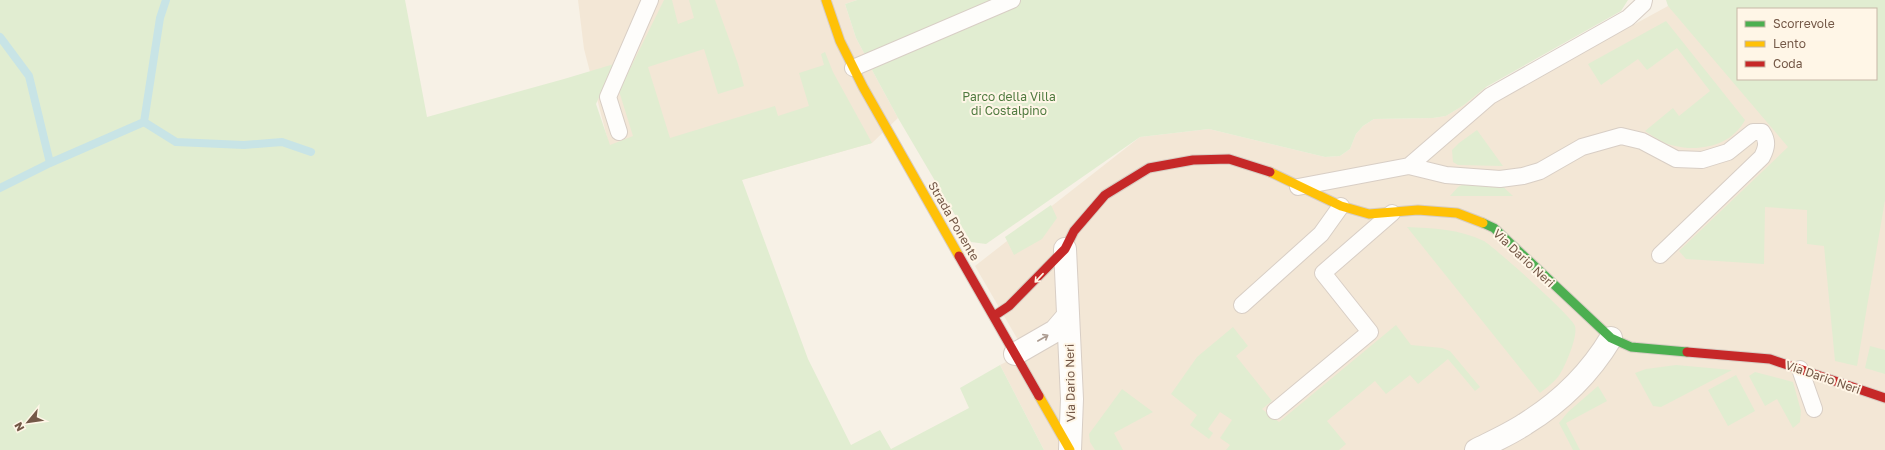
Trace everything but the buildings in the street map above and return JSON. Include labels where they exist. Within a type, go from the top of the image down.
[{"type":"street","name":"Strada Ponente","points":[[826,0],[840,41],[853,68],[1070,450]]},
{"type":"street","name":"Via Dario Neri","points":[[994,316],[1009,306],[1065,249],[1074,230],[1105,195],[1149,168],[1193,160],[1229,159],[1265,170],[1340,206],[1370,214],[1418,210],[1457,213],[1494,228],[1611,338],[1631,347],[1770,359],[1885,398]]},
{"type":"street","name":"Via Dario Neri","points":[[1065,249],[1072,399],[1070,450]]},
{"type":"street","name":"Via Dario Neri","points":[[1015,354],[1055,331],[1067,317]]},
{"type":"street","points":[[1476,450],[1524,425],[1548,409],[1585,373],[1611,338]]},
{"type":"lane","points":[[619,132],[608,98],[650,0]]},
{"type":"lane","points":[[853,68],[1012,0]]},
{"type":"lane","points":[[1409,166],[1490,96],[1628,18],[1643,4],[1644,0]]},
{"type":"lane","points":[[1298,187],[1409,166],[1446,175],[1500,179],[1523,176],[1540,171],[1582,147],[1621,136],[1642,141],[1676,159],[1702,160],[1728,152],[1753,132],[1762,132],[1766,138],[1767,148],[1762,157],[1660,255]]},
{"type":"lane","points":[[1242,305],[1321,234],[1340,206]]},
{"type":"lane","points":[[1275,411],[1370,332],[1323,273],[1392,213]]},
{"type":"lane","points":[[1800,369],[1814,409],[1820,377]]},
{"type":"shaded area","points":[[578,0],[857,0],[845,4],[856,38],[864,53],[872,55],[876,63],[872,70],[898,118],[872,143],[741,180],[620,187],[584,49]]},
{"type":"shaded area","points":[[1668,6],[1737,38],[1737,80],[1885,105],[1885,450],[1044,450],[1000,365],[1025,352],[975,266],[1140,137],[1209,129],[1325,157],[1340,156],[1350,149],[1356,134],[1363,126],[1374,119],[1433,118],[1446,116],[1464,105],[1486,87],[1494,101]]},
{"type":"green space","points":[[0,0],[405,0],[427,117],[614,64],[596,104],[610,145],[633,136],[619,91],[664,0],[672,0],[678,24],[694,18],[689,0],[715,0],[738,64],[744,86],[718,94],[704,49],[648,67],[670,138],[775,106],[778,116],[809,106],[799,73],[824,65],[821,54],[825,52],[833,72],[872,143],[742,180],[808,359],[851,445],[880,430],[891,449],[969,408],[960,388],[1000,365],[1044,450],[0,450]]},
{"type":"green space","name":"Parco della Villa di Costalpino","points":[[857,0],[1628,0],[1621,11],[1486,87],[1464,105],[1446,116],[1433,118],[1374,119],[1363,126],[1356,134],[1350,149],[1340,156],[1325,157],[1209,129],[1140,137],[986,244],[971,242],[898,118],[872,70],[875,63],[872,55],[864,53],[856,38],[845,4]]},
{"type":"green space","points":[[1666,0],[1885,0],[1885,200],[1857,366],[1835,361],[1824,246],[1807,244],[1807,210],[1765,207],[1764,264],[1686,259],[1679,251],[1788,147],[1668,6]]},
{"type":"green space","points":[[1666,21],[1745,120],[1739,129],[1732,135],[1715,145],[1695,148],[1675,146],[1659,140],[1645,131],[1673,108],[1679,116],[1710,91],[1677,48],[1647,70],[1638,59],[1601,85],[1588,64]]},
{"type":"green space","points":[[1477,130],[1503,166],[1458,165],[1453,162],[1452,150]]},
{"type":"green space","points":[[1466,183],[1499,183],[1513,196],[1450,196],[1458,187]]},
{"type":"green space","points":[[1051,205],[1057,218],[1042,239],[1014,255],[1005,237]]},
{"type":"green space","points":[[1407,227],[1456,232],[1484,241],[1517,268],[1571,320],[1575,326],[1573,343],[1560,374],[1553,382],[1540,393]]},
{"type":"green space","points":[[1396,325],[1411,345],[1442,348],[1450,351],[1480,387],[1475,391],[1448,359],[1418,384],[1410,375],[1386,394],[1375,381],[1327,421],[1346,444],[1339,450],[1226,450],[1230,445],[1220,438],[1232,420],[1220,412],[1208,429],[1213,433],[1209,439],[1190,425],[1197,415],[1171,394],[1197,357],[1233,327],[1248,346],[1236,356],[1272,401],[1262,409],[1279,422]]},
{"type":"green space","points":[[1870,346],[1885,350],[1885,374],[1865,368]]},
{"type":"green space","points":[[1676,365],[1732,370],[1661,407],[1653,406],[1635,373],[1646,369]]},
{"type":"green space","points":[[1755,372],[1793,382],[1801,411],[1800,422],[1793,428],[1777,399],[1765,406],[1749,376]]},
{"type":"green space","points":[[1736,375],[1755,411],[1728,426],[1708,390]]},
{"type":"green space","points":[[1598,386],[1607,401],[1566,423],[1580,450],[1573,450],[1559,423],[1568,412]]},
{"type":"green space","points":[[1122,389],[1153,412],[1114,433],[1123,450],[1095,450],[1090,442],[1089,434]]},
{"type":"waterway","points":[[0,188],[50,163],[144,122],[160,18],[166,0]]},
{"type":"waterway","points":[[0,37],[29,76],[50,163]]},
{"type":"waterway","points":[[144,122],[176,142],[244,145],[282,142],[311,152]]},
{"type":"traffic: fast","points":[[1483,223],[1494,228],[1611,338],[1631,347],[1687,352]]},
{"type":"traffic: slow","points":[[826,0],[840,41],[863,87],[959,256]]},
{"type":"traffic: slow","points":[[1270,172],[1341,206],[1369,214],[1418,210],[1457,213],[1483,223]]},
{"type":"traffic: slow","points":[[1039,396],[1070,450]]},
{"type":"traffic: jam","points":[[994,316],[1009,306],[1065,249],[1074,231],[1105,195],[1149,168],[1193,160],[1229,159],[1270,172]]},
{"type":"traffic: jam","points":[[959,256],[1039,396]]},
{"type":"traffic: jam","points":[[1687,352],[1770,359],[1885,398]]}]
